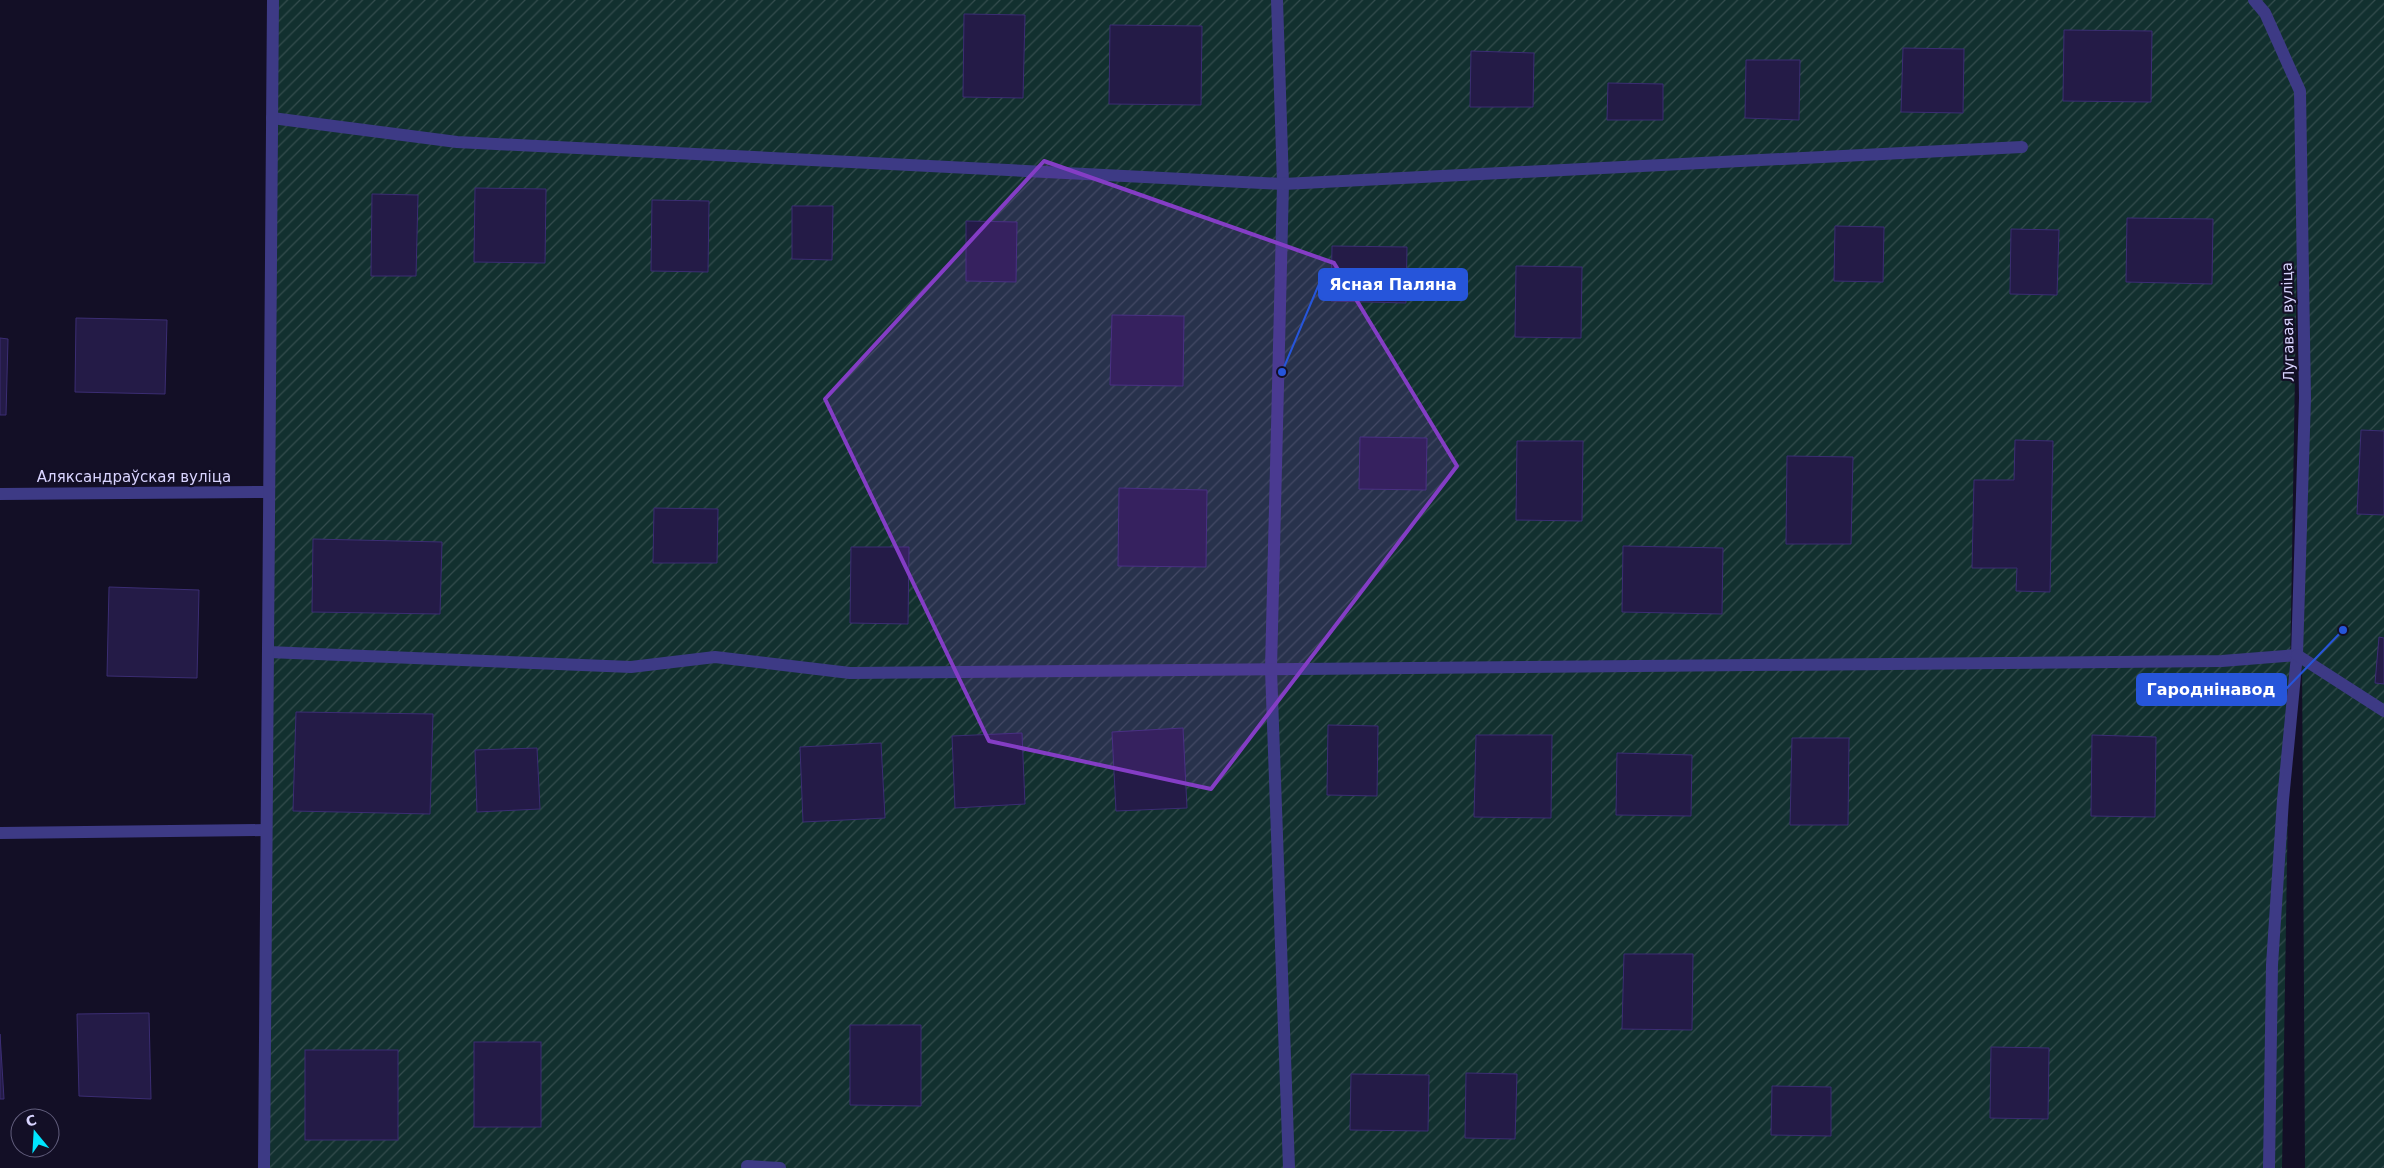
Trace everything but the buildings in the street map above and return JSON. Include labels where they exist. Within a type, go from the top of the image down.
[{"type":"street","points":[[264,1168],[273,0]]},
{"type":"street","points":[[1277,0],[1283,184],[1271,669],[1289,1168]]},
{"type":"street","name":"Лугавая вуліца","points":[[2254,0],[2265,13],[2300,92],[2306,398],[2297,655],[2283,800],[2272,965],[2269,1168]]},
{"type":"street","points":[[272,118],[457,142],[1283,184],[2022,147]]},
{"type":"street","name":"Аляксандраўская вуліца","points":[[0,494],[269,492]]},
{"type":"street","points":[[268,652],[631,667],[715,657],[850,673],[2222,661],[2297,655],[2384,711]]},
{"type":"street","points":[[0,833],[266,830]]},
{"type":"street","points":[[747,1166],[780,1168]]},
{"type":"highlighted area","points":[[1044,161],[1334,263],[1457,466],[1211,789],[989,741],[825,399]]},
{"type":"green space","points":[[273,0],[2384,0],[2384,1168],[2305,1168],[2299,126],[2282,1168],[264,1168]]},
{"type":"place","name":"Ясная Паляна","points":[[1282,372]]},
{"type":"place","name":"Гароднінавод","points":[[2343,630]]}]
